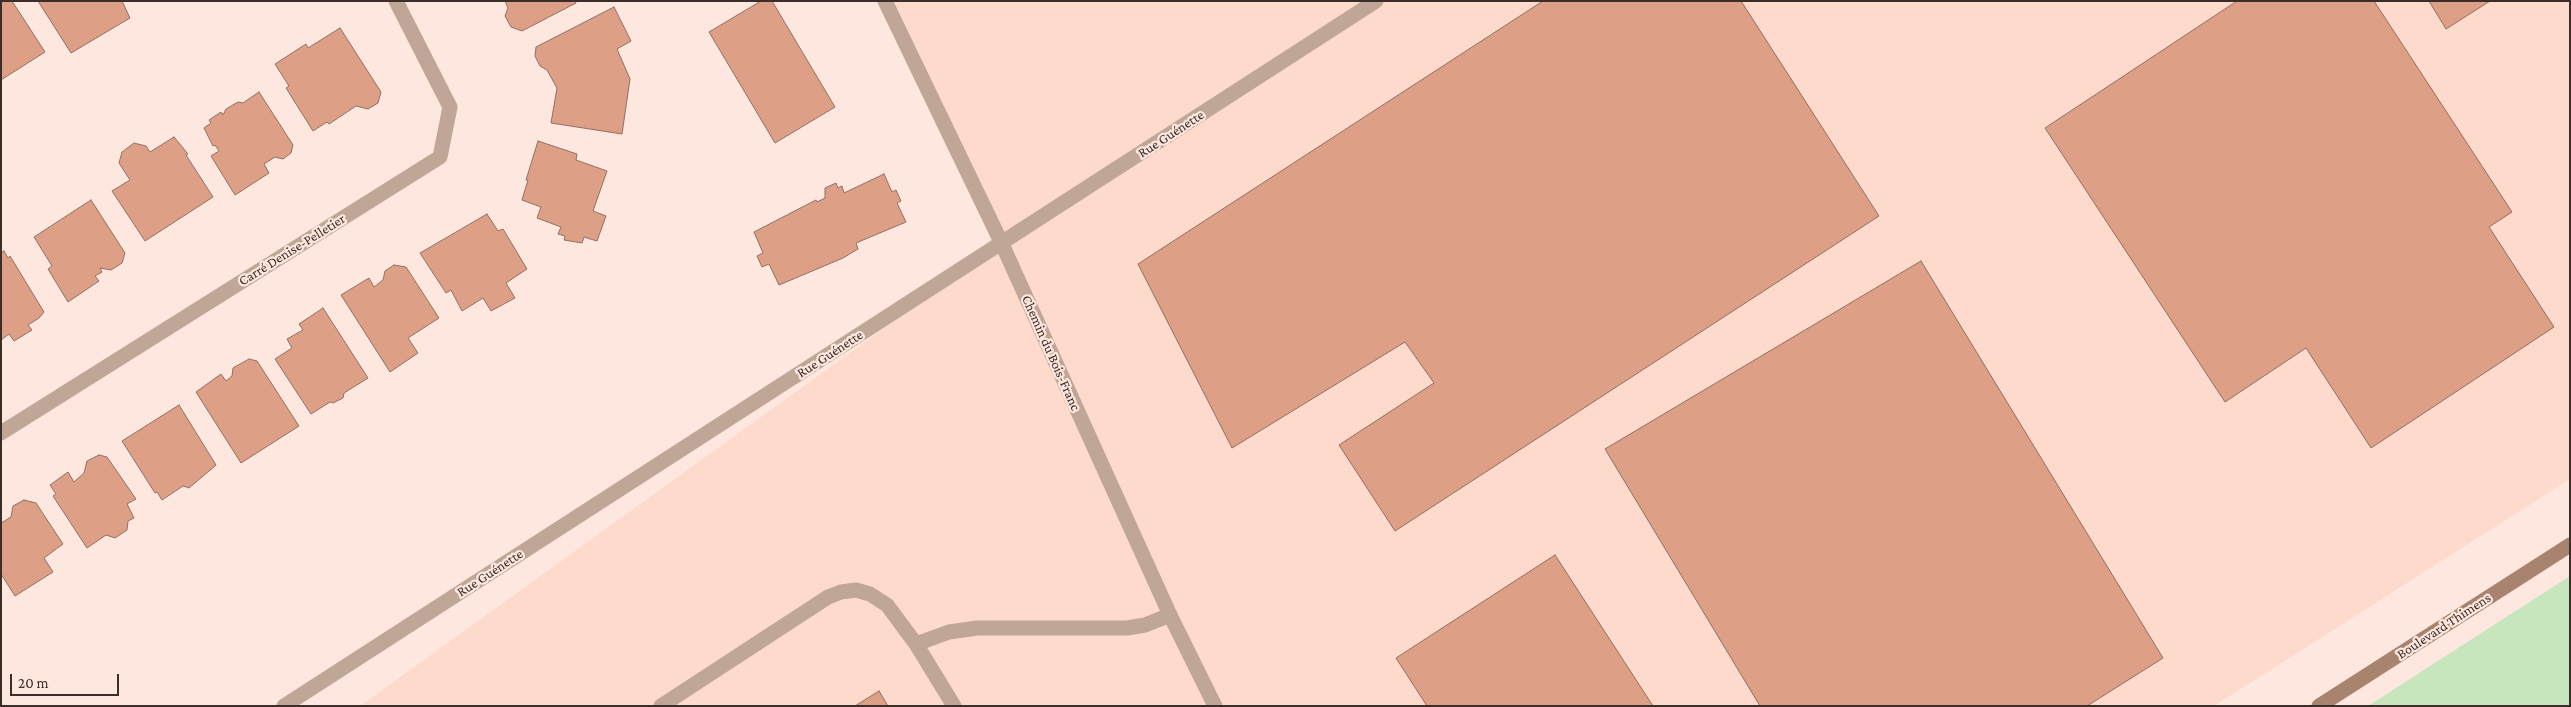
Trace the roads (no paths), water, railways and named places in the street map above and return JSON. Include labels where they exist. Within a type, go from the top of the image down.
[{"type":"street","name":"Carré Denise-Pelletier","points":[[1,433],[440,157],[450,107],[396,1]]},
{"type":"street","name":"Chemin du Bois-Franc","points":[[885,1],[1002,244],[1170,615],[1215,706]]},
{"type":"street","name":"Rue Guénette","points":[[284,706],[1376,1]]},
{"type":"street","name":"Boulevard Thimens","points":[[2319,706],[2570,545]]},
{"type":"street","points":[[661,706],[828,597],[856,590],[881,599],[916,644],[954,706]]},
{"type":"street","points":[[916,644],[948,632],[977,628],[1127,628],[1145,625],[1170,615]]}]
